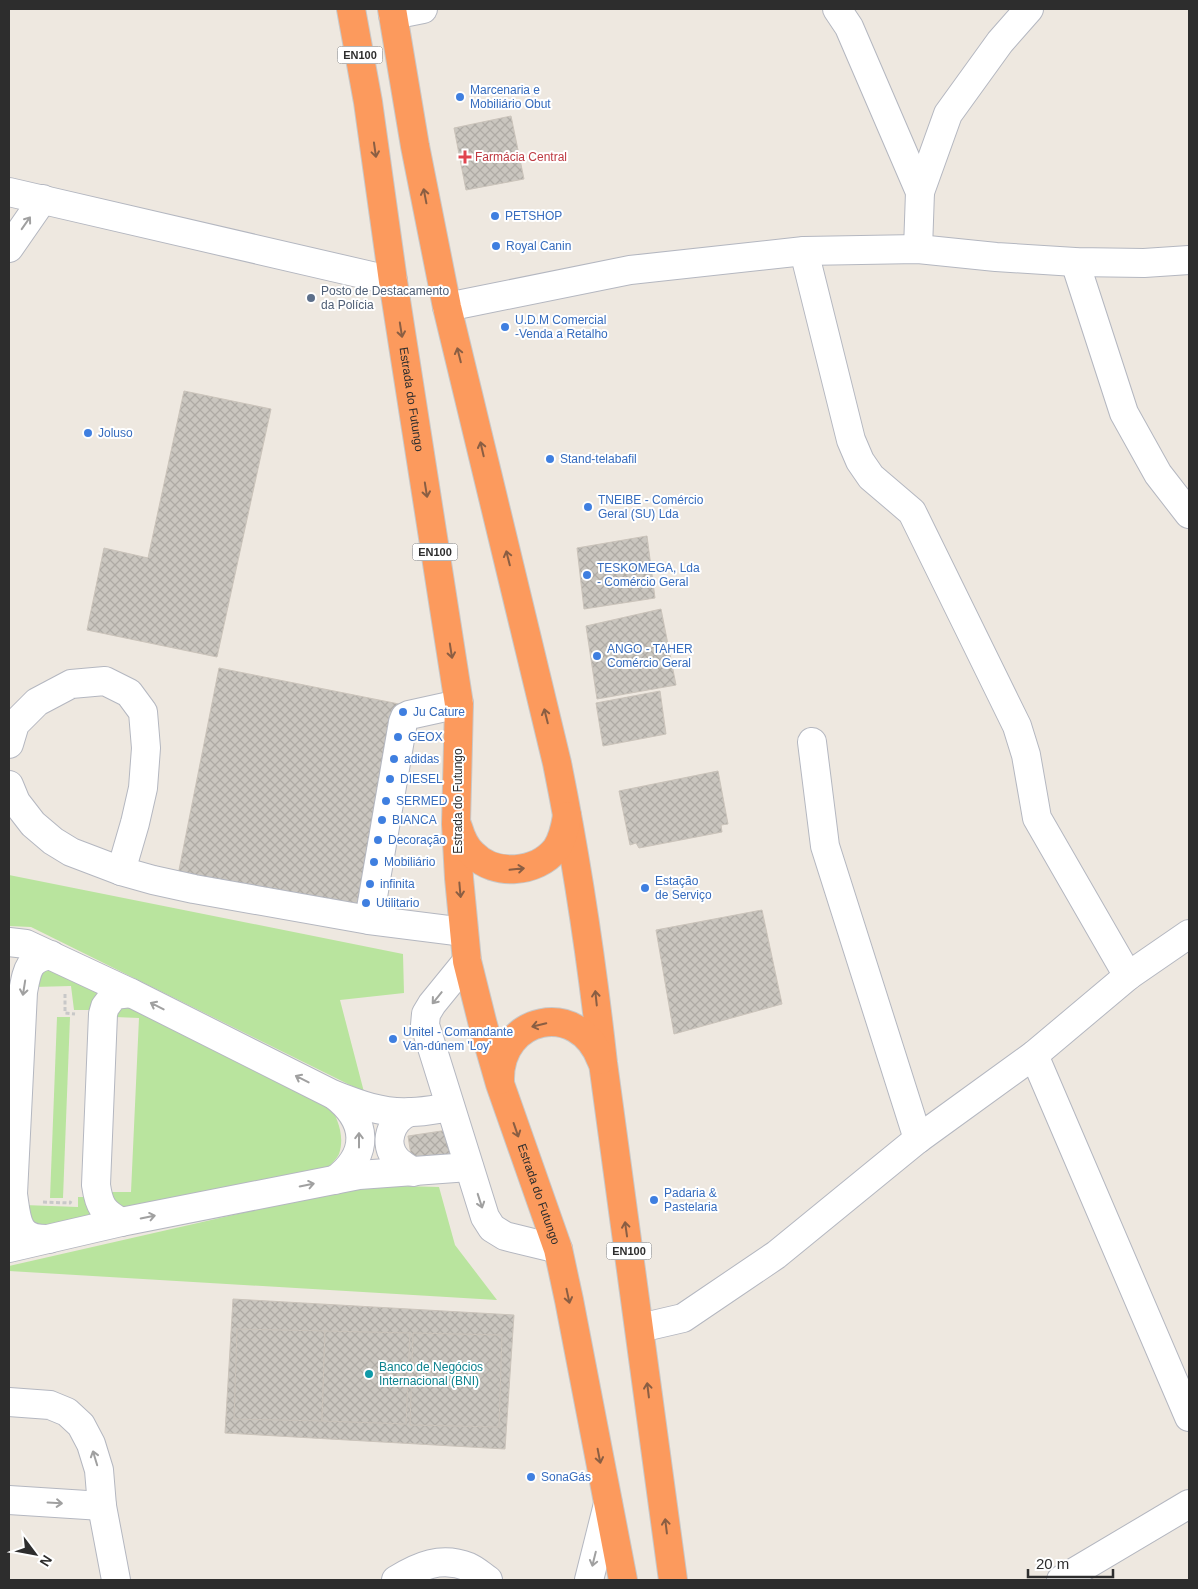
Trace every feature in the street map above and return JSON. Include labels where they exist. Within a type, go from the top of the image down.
[{"type":"highway","name":"Estrada do Futungo","points":[[351,9],[368,102],[393,281],[459,704],[456,824],[467,961],[500,1084],[558,1249],[622,1580]]},
{"type":"highway","name":"EN100","points":[[392,12],[415,146],[447,307],[557,763],[567,814],[594,977],[603,1064],[640,1328],[672,1580]]},
{"type":"highway","points":[[456,824],[462,841],[473,855],[489,865],[506,870],[525,868],[542,861],[556,849],[565,833],[567,814]]},
{"type":"highway","points":[[500,1084],[500,1066],[506,1049],[516,1036],[533,1025],[551,1022],[568,1024],[584,1033],[596,1047],[603,1064]]},
{"type":"street","points":[[392,12],[423,9]]},
{"type":"street","points":[[837,9],[848,28],[920,192]]},
{"type":"street","points":[[918,249],[920,192],[948,114],[1000,42],[1029,9]]},
{"type":"street","points":[[9,192],[393,281]]},
{"type":"street","points":[[9,248],[43,199]]},
{"type":"street","points":[[447,307],[630,270],[804,251],[918,249],[996,257],[1075,262],[1144,263],[1189,260]]},
{"type":"street","points":[[804,251],[854,447],[860,461],[871,476],[912,512],[1016,726],[1026,756],[1037,818],[1128,976]]},
{"type":"street","points":[[1075,262],[1124,413],[1158,474],[1189,514]]},
{"type":"street","points":[[9,744],[15,724],[37,702],[71,684],[105,681],[128,693],[143,712],[146,748],[143,788],[136,823],[121,871]]},
{"type":"street","points":[[369,920],[405,716],[459,704]]},
{"type":"street","points":[[812,742],[825,846],[918,1139]]},
{"type":"street","points":[[9,785],[16,802],[33,824],[53,841],[71,852],[121,871],[169,884],[369,920],[464,932]]},
{"type":"street","points":[[640,1328],[683,1318],[731,1288],[776,1255],[918,1139],[1034,1055],[1128,976],[1189,934]]},
{"type":"street","points":[[9,942],[26,944],[131,993],[332,1094],[360,1105],[381,1110],[410,1112],[450,1107]]},
{"type":"street","points":[[49,1239],[35,1240],[24,1234],[16,1216],[13,1194],[22,992],[26,976],[33,961],[40,956],[51,956]]},
{"type":"street","points":[[467,961],[432,1004],[426,1014],[424,1025],[469,1168],[485,1217],[492,1228],[504,1236],[558,1249]]},
{"type":"street","points":[[121,1222],[109,1216],[104,1210],[99,1203],[97,1192],[103,1014],[105,1007],[114,996],[131,993]]},
{"type":"street","points":[[1034,1055],[1189,1417]]},
{"type":"street","points":[[332,1094],[345,1104],[354,1116],[360,1136],[360,1146],[352,1165],[335,1180]]},
{"type":"street","points":[[410,1112],[402,1116],[395,1123],[390,1132],[389,1142],[391,1151],[396,1159],[413,1172]]},
{"type":"street","points":[[9,1248],[121,1222],[359,1175],[469,1168]]},
{"type":"street","points":[[9,1402],[50,1405],[67,1412],[81,1425],[91,1444],[99,1470],[102,1506],[116,1580]]},
{"type":"street","points":[[9,1500],[102,1506]]},
{"type":"street","points":[[589,1580],[608,1504]]},
{"type":"street","points":[[1070,1578],[1189,1504]]},
{"type":"street","points":[[396,1580],[414,1570],[440,1561],[470,1567],[488,1580]]},
{"type":"path","points":[[58,992],[65,992],[66,1014],[103,1014]]},
{"type":"path","points":[[35,1201],[70,1202],[72,1191],[97,1192]]},
{"type":"green space","points":[[9,875],[403,954],[404,993],[340,1000],[364,1092],[31,927],[9,926]]},
{"type":"green space","points":[[43,965],[99,991],[94,1010],[74,1010],[71,986],[33,987]]},
{"type":"green space","points":[[129,1006],[328,1104],[335,1115],[341,1134],[341,1148],[335,1160],[320,1175],[121,1213],[110,1192],[131,1192],[139,1018],[115,1017],[122,1007]]},
{"type":"green space","points":[[57,1017],[70,1017],[63,1198],[50,1198]]},
{"type":"green space","points":[[365,1185],[439,1187],[455,1245],[497,1300],[9,1271],[9,1266]]},
{"type":"green space","points":[[78,1197],[86,1197],[87,1208],[93,1219],[38,1232],[24,1205],[78,1207]]},
{"type":"building","points":[[511,116],[524,179],[466,190],[454,128]]},
{"type":"building","points":[[184,391],[271,409],[217,657],[87,630],[104,548],[148,558]]},
{"type":"building","points":[[647,536],[655,598],[584,609],[577,548]]},
{"type":"building","points":[[661,609],[676,685],[597,699],[586,626]]},
{"type":"building","points":[[219,668],[399,704],[357,915],[177,880]]},
{"type":"building","points":[[660,691],[666,734],[603,746],[596,703]]},
{"type":"building","points":[[718,771],[728,824],[721,825],[722,832],[639,848],[636,843],[630,845],[619,791]]},
{"type":"building","points":[[762,910],[782,1004],[674,1034],[656,930]]},
{"type":"building","points":[[448,1130],[453,1162],[413,1168],[408,1136]]},
{"type":"building","name":"Banco de Negócios Internacional (BNI)","points":[[233,1299],[514,1315],[505,1449],[225,1433]]},
{"type":"building","points":[[237,1329],[325,1331],[322,1421],[234,1419]]},
{"type":"building","points":[[325,1331],[410,1333],[406,1424],[322,1421]]},
{"type":"building","points":[[413,1333],[502,1335],[499,1427],[410,1425]]},
{"type":"place","name":"Marcenaria e Mobiliário Obut","points":[[460,97]]},
{"type":"place","name":"Farmácia Central","points":[[465,157]]},
{"type":"place","name":"PETSHOP","points":[[495,216]]},
{"type":"place","name":"Royal Canin","points":[[496,246]]},
{"type":"place","name":"Posto de Destacamento da Polícia","points":[[311,298]]},
{"type":"place","name":"U.D.M Comercial -Venda a Retalho","points":[[505,327]]},
{"type":"place","name":"Joluso","points":[[88,433]]},
{"type":"place","name":"Stand-telabafil","points":[[550,459]]},
{"type":"place","name":"TNEIBE - Comércio Geral (SU) Lda","points":[[588,507]]},
{"type":"place","name":"TESKOMEGA, Lda - Comércio Geral","points":[[587,575]]},
{"type":"place","name":"ANGO - TAHER Comércio Geral","points":[[597,656]]},
{"type":"place","name":"Ju Cature","points":[[403,712]]},
{"type":"place","name":"GEOX","points":[[398,737]]},
{"type":"place","name":"adidas","points":[[394,759]]},
{"type":"place","name":"DIESEL","points":[[390,779]]},
{"type":"place","name":"SERMED","points":[[386,801]]},
{"type":"place","name":"BIANCA","points":[[382,820]]},
{"type":"place","name":"Decoração","points":[[378,840]]},
{"type":"place","name":"Mobiliário","points":[[374,862]]},
{"type":"place","name":"infinita","points":[[370,884]]},
{"type":"place","name":"Estação de Serviço","points":[[645,888]]},
{"type":"place","name":"Utilitario","points":[[366,903]]},
{"type":"place","name":"Unitel - Comandante Van-dúnem 'Loy'","points":[[393,1039]]},
{"type":"place","name":"Padaria & Pastelaria","points":[[654,1200]]},
{"type":"place","name":"Banco de Negócios Internacional (BNI)","points":[[369,1374]]},
{"type":"place","name":"SonaGás","points":[[531,1477]]}]
